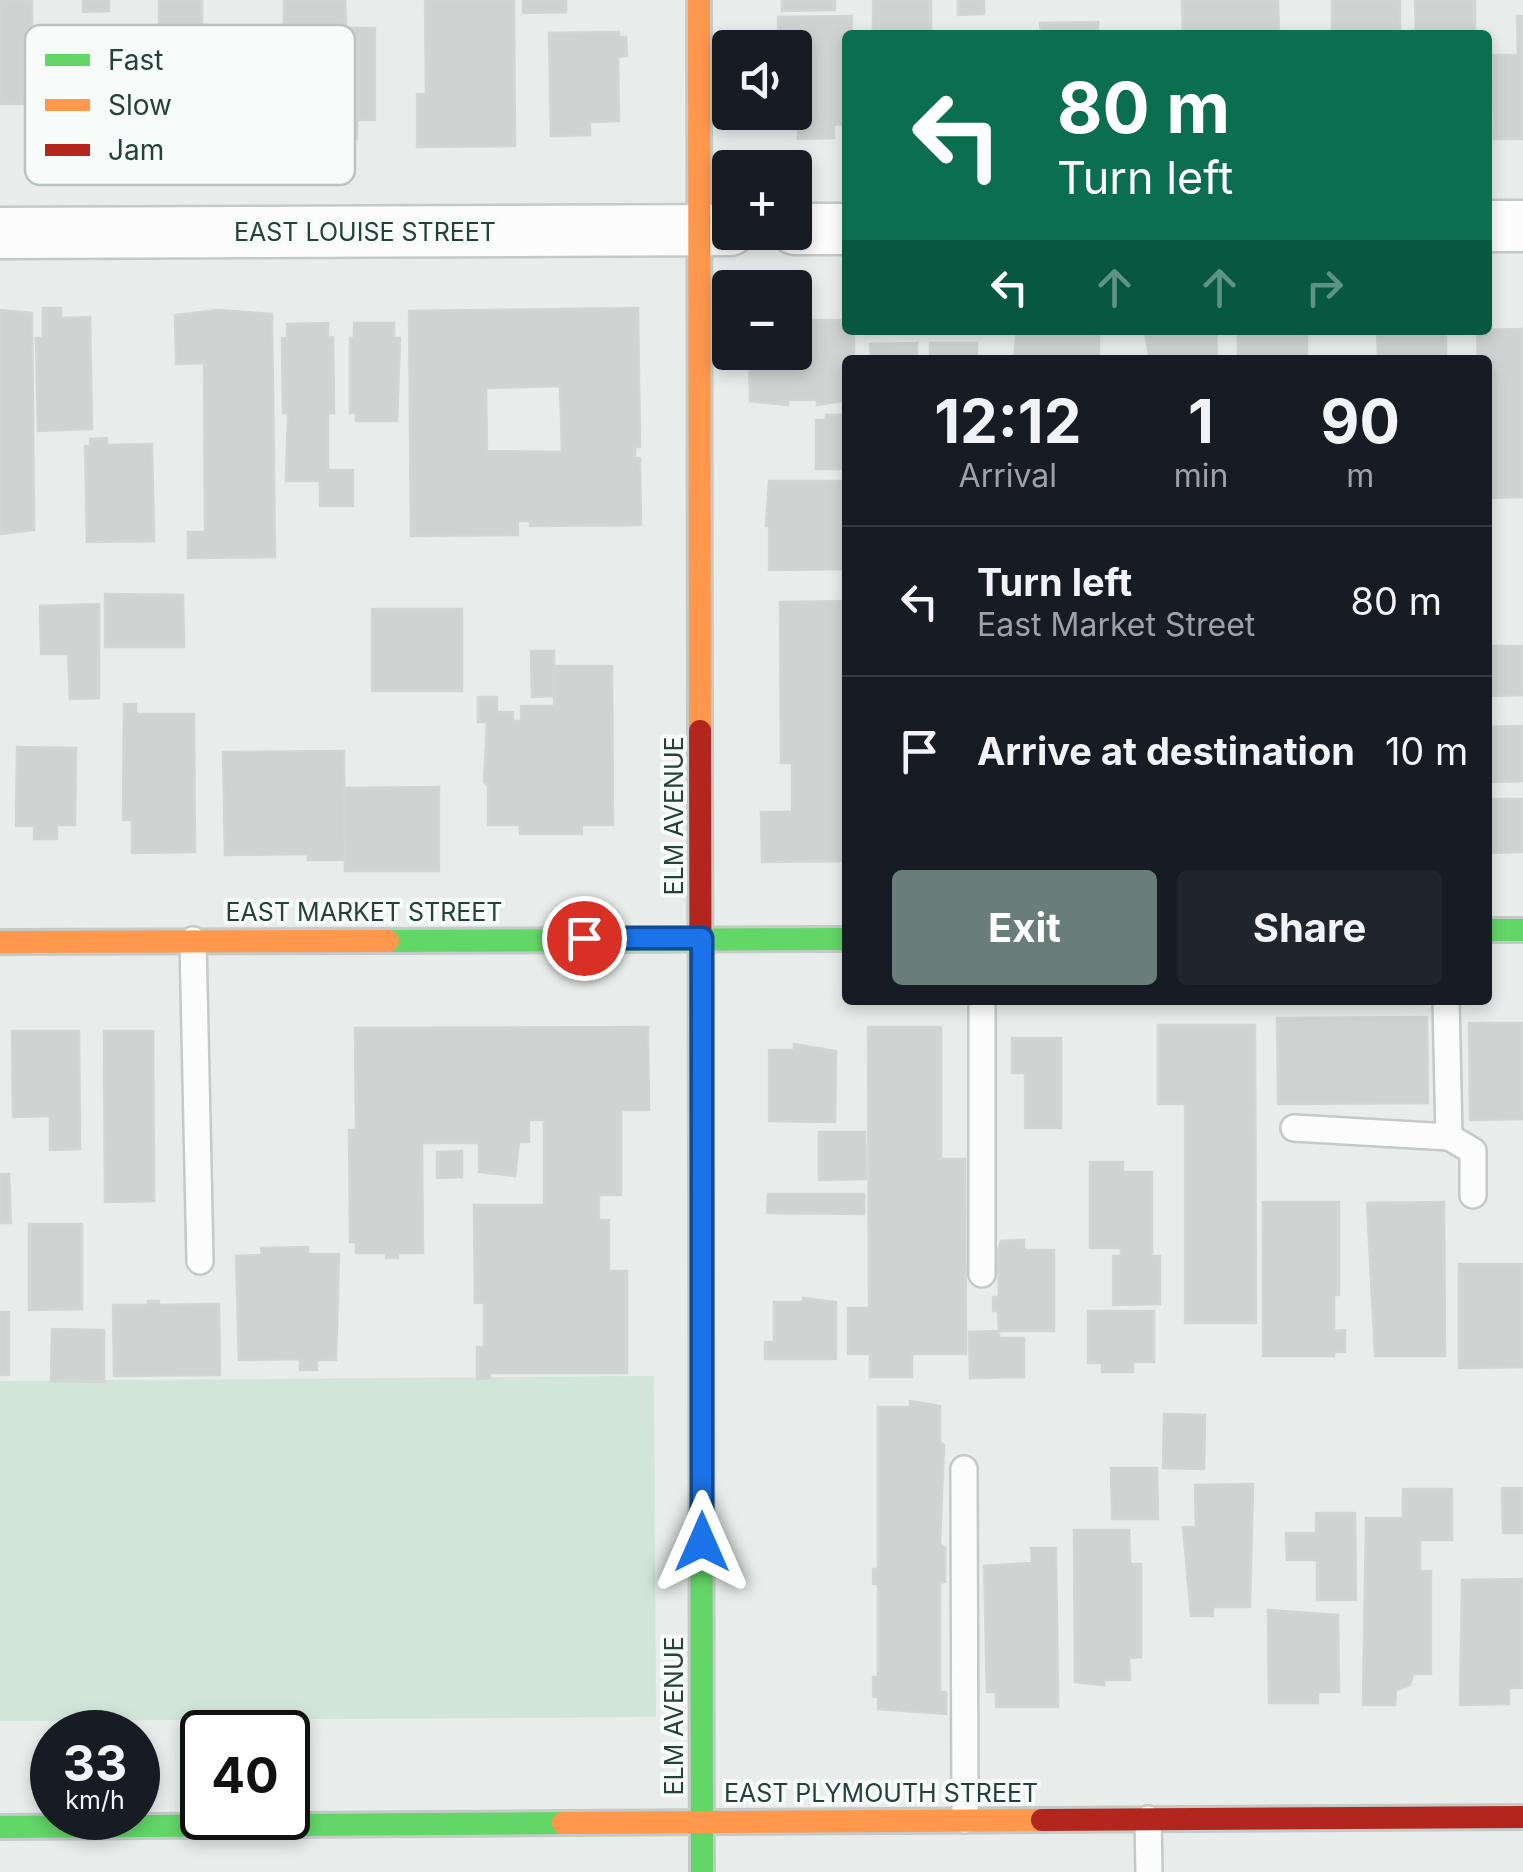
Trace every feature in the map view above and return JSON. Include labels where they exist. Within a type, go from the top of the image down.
[{"type":"street","name":"ELM AVENUE","points":[[699,0],[712,187]]},
{"type":"street","points":[[1492,226],[1523,226]]},
{"type":"street","points":[[812,229],[842,229]]},
{"type":"street","name":"EAST LOUISE STREET","points":[[0,233],[712,230]]},
{"type":"street","name":"ELM AVENUE","points":[[702,1872],[702,938],[715,250]]},
{"type":"street","points":[[1492,930],[1523,930]]},
{"type":"street","name":"EAST MARKET STREET","points":[[0,942],[842,940]]},
{"type":"street","name":"EAST PLYMOUTH STREET","points":[[0,1827],[1523,1817]]},
{"type":"lane","points":[[193,940],[200,1261]]},
{"type":"lane","points":[[982,1005],[982,1274]]},
{"type":"lane","points":[[1446,1005],[1449,1137]]},
{"type":"lane","points":[[1294,1128],[1449,1137],[1473,1151],[1474,1194]]},
{"type":"lane","points":[[964,1469],[965,1820]]},
{"type":"lane","points":[[1148,1819],[1149,1872]]},
{"type":"green space","points":[[654,1376],[656,1717],[310,1719],[310,1710],[180,1710],[180,1720],[160,1720],[160,1710],[30,1710],[30,1721],[0,1721],[0,1381]]},
{"type":"building","points":[[0,0],[32,0],[32,25],[25,25],[25,104],[0,104]]},
{"type":"building","points":[[83,0],[109,0],[109,11],[83,12]]},
{"type":"building","points":[[159,0],[202,0],[202,25],[159,25]]},
{"type":"building","points":[[284,0],[345,0],[346,25],[284,25]]},
{"type":"building","points":[[425,0],[514,0],[515,146],[417,147],[417,94],[426,94]]},
{"type":"building","points":[[523,0],[566,0],[566,12],[523,13]]},
{"type":"building","points":[[782,0],[835,0],[835,10],[782,11]]},
{"type":"building","points":[[873,0],[931,0],[931,30],[873,30]]},
{"type":"building","points":[[958,0],[984,0],[984,14],[958,15]]},
{"type":"building","points":[[1182,0],[1278,0],[1279,30],[1183,30]]},
{"type":"building","points":[[1332,0],[1400,0],[1400,30],[1332,30]]},
{"type":"building","points":[[1415,0],[1475,0],[1475,30],[1416,30]]},
{"type":"building","points":[[852,16],[852,30],[842,30],[842,124],[834,125],[834,138],[798,139],[798,130],[812,130],[812,30],[778,30],[778,17]]},
{"type":"building","points":[[1517,16],[1523,16],[1523,139],[1494,139],[1493,55],[1518,55]]},
{"type":"building","points":[[1098,22],[1098,30],[1041,30],[1040,23]]},
{"type":"building","points":[[355,28],[375,28],[375,120],[357,120],[357,139]]},
{"type":"building","points":[[619,32],[619,37],[626,37],[627,56],[618,57],[619,121],[590,122],[590,135],[551,136],[549,33]]},
{"type":"building","points":[[43,308],[61,308],[61,318],[90,317],[92,429],[38,431],[36,338],[43,338]]},
{"type":"building","points":[[638,308],[640,447],[635,447],[635,458],[640,458],[641,525],[530,526],[530,521],[518,521],[518,535],[411,536],[409,311]],"holes":[[[560,386],[562,452],[487,451],[486,388]]]},
{"type":"building","points":[[0,310],[32,313],[34,530],[0,534]]},
{"type":"building","points":[[218,310],[272,314],[275,557],[188,558],[188,532],[205,532],[204,363],[176,364],[175,315]]},
{"type":"building","points":[[812,320],[842,320],[842,335],[854,335],[854,355],[842,355],[842,401],[817,405],[817,400],[788,400],[788,405],[750,401],[749,370],[812,370]]},
{"type":"building","points":[[328,323],[328,338],[333,337],[334,413],[328,413],[328,470],[353,470],[353,506],[320,506],[320,481],[286,481],[288,413],[283,413],[282,338],[287,338],[287,324]]},
{"type":"building","points":[[354,323],[394,323],[394,338],[400,338],[397,421],[356,421],[356,413],[350,413],[350,338],[354,338]]},
{"type":"building","points":[[1523,329],[1523,497],[1492,498],[1492,355],[1478,355],[1477,335],[1492,335],[1492,330]]},
{"type":"building","points":[[1016,335],[1099,335],[1099,355],[1014,355]]},
{"type":"building","points":[[1145,335],[1216,335],[1217,355],[1149,355]]},
{"type":"building","points":[[1238,335],[1307,335],[1307,355],[1238,355]]},
{"type":"building","points":[[1377,335],[1446,335],[1446,355],[1378,355]]},
{"type":"building","points":[[917,343],[917,355],[871,355],[870,344]]},
{"type":"building","points":[[930,343],[977,343],[977,355],[930,355]]},
{"type":"building","points":[[826,415],[842,415],[842,469],[816,469],[816,420],[826,420]]},
{"type":"building","points":[[107,438],[107,445],[152,444],[154,541],[87,542],[85,446],[90,446],[90,439]]},
{"type":"building","points":[[769,481],[842,481],[842,569],[769,570]]},
{"type":"building","points":[[105,594],[183,595],[184,647],[105,647]]},
{"type":"building","points":[[842,601],[842,861],[762,862],[761,812],[792,812],[792,763],[781,763],[780,602]]},
{"type":"building","points":[[99,604],[99,698],[70,699],[68,654],[41,654],[40,606]]},
{"type":"building","points":[[372,609],[462,609],[462,691],[372,691]]},
{"type":"building","points":[[1492,646],[1523,646],[1523,695],[1492,696]]},
{"type":"building","points":[[531,651],[554,651],[554,696],[532,697]]},
{"type":"building","points":[[554,666],[612,666],[613,825],[582,825],[582,834],[520,834],[520,825],[488,825],[488,786],[484,782],[487,722],[478,722],[478,697],[497,697],[497,712],[513,712],[513,721],[521,721],[521,706],[554,706]]},
{"type":"building","points":[[124,704],[136,704],[136,714],[194,714],[195,852],[132,853],[132,820],[123,820]]},
{"type":"building","points":[[1523,726],[1523,781],[1492,782],[1492,727]]},
{"type":"building","points":[[17,747],[76,748],[75,825],[57,825],[57,839],[34,839],[34,826],[16,826]]},
{"type":"building","points":[[344,751],[345,860],[308,860],[308,854],[225,855],[223,752]]},
{"type":"building","points":[[439,787],[439,871],[345,871],[344,788]]},
{"type":"building","points":[[1492,799],[1523,799],[1523,852],[1492,853]]},
{"type":"building","points":[[1427,1017],[1428,1103],[1278,1104],[1277,1018]]},
{"type":"building","points":[[1469,1023],[1523,1023],[1523,1119],[1470,1120]]},
{"type":"building","points":[[1158,1025],[1255,1025],[1256,1323],[1185,1323],[1185,1104],[1158,1104]]},
{"type":"building","points":[[648,1027],[649,1110],[621,1110],[621,1195],[599,1195],[599,1220],[609,1220],[609,1271],[627,1271],[627,1373],[490,1373],[490,1378],[477,1379],[477,1347],[484,1347],[484,1303],[475,1303],[474,1205],[544,1205],[544,1120],[529,1120],[529,1142],[519,1142],[515,1176],[479,1172],[479,1143],[422,1143],[423,1253],[398,1253],[398,1258],[386,1258],[386,1253],[356,1253],[356,1242],[350,1242],[349,1130],[356,1130],[355,1028]]},
{"type":"building","points":[[868,1027],[941,1027],[941,1159],[965,1159],[966,1354],[912,1354],[912,1377],[870,1377],[870,1354],[848,1354],[848,1308],[869,1308]]},
{"type":"building","points":[[12,1031],[79,1031],[80,1149],[50,1150],[50,1116],[13,1117]]},
{"type":"building","points":[[104,1031],[153,1031],[154,1201],[105,1202]]},
{"type":"building","points":[[1012,1038],[1061,1038],[1061,1128],[1025,1128],[1025,1073],[1012,1073]]},
{"type":"building","points":[[794,1044],[836,1051],[835,1122],[769,1121],[769,1050],[794,1050]]},
{"type":"building","points":[[819,1132],[865,1132],[866,1179],[819,1180]]},
{"type":"building","points":[[462,1151],[462,1177],[437,1178],[437,1152]]},
{"type":"building","points":[[1090,1162],[1123,1162],[1123,1172],[1152,1172],[1152,1256],[1160,1256],[1160,1304],[1113,1305],[1113,1256],[1121,1256],[1121,1248],[1090,1248]]},
{"type":"building","points":[[0,1174],[9,1174],[11,1223],[0,1223]]},
{"type":"building","points":[[768,1194],[864,1194],[864,1214],[767,1213]]},
{"type":"building","points":[[1263,1202],[1339,1202],[1339,1295],[1334,1295],[1334,1331],[1345,1330],[1345,1352],[1334,1352],[1334,1356],[1263,1356]]},
{"type":"building","points":[[1444,1202],[1445,1356],[1375,1356],[1367,1203]]},
{"type":"building","points":[[29,1224],[82,1224],[82,1309],[29,1310]]},
{"type":"building","points":[[1024,1240],[1024,1250],[1054,1250],[1054,1331],[999,1331],[998,1311],[993,1311],[993,1297],[999,1297],[998,1251],[1001,1241]]},
{"type":"building","points":[[308,1247],[308,1254],[339,1254],[336,1360],[317,1360],[317,1370],[300,1370],[300,1359],[239,1360],[236,1256],[262,1255],[261,1248]]},
{"type":"building","points":[[1459,1264],[1523,1264],[1523,1367],[1459,1368]]},
{"type":"building","points":[[803,1298],[836,1302],[836,1359],[765,1359],[765,1342],[774,1342],[774,1302],[803,1302]]},
{"type":"building","points":[[148,1301],[159,1301],[159,1305],[219,1304],[220,1375],[114,1376],[113,1305],[148,1305]]},
{"type":"building","points":[[1088,1311],[1154,1311],[1154,1362],[1133,1362],[1133,1372],[1102,1372],[1102,1363],[1088,1363]]},
{"type":"building","points":[[0,1312],[9,1312],[9,1375],[0,1375]]},
{"type":"building","points":[[52,1329],[104,1330],[104,1382],[51,1381]]},
{"type":"building","points":[[999,1331],[999,1338],[1024,1338],[1024,1377],[970,1378],[969,1332]]},
{"type":"building","points":[[910,1401],[940,1406],[940,1442],[944,1445],[940,1544],[945,1548],[945,1582],[940,1583],[940,1692],[946,1692],[946,1714],[878,1709],[878,1697],[873,1697],[873,1677],[878,1677],[878,1584],[873,1584],[873,1569],[878,1569],[878,1407],[910,1407]]},
{"type":"building","points":[[1164,1414],[1205,1415],[1204,1469],[1163,1468]]},
{"type":"building","points":[[1111,1468],[1157,1468],[1158,1519],[1112,1519]]},
{"type":"building","points":[[1253,1484],[1250,1607],[1213,1607],[1213,1616],[1191,1616],[1183,1527],[1196,1527],[1195,1485]]},
{"type":"building","points":[[1502,1488],[1523,1488],[1523,1533],[1503,1533]]},
{"type":"building","points":[[1403,1489],[1452,1489],[1452,1540],[1420,1540],[1420,1571],[1431,1571],[1431,1674],[1413,1674],[1410,1685],[1396,1690],[1395,1705],[1363,1705],[1366,1518],[1403,1518]]},
{"type":"building","points":[[1316,1513],[1355,1513],[1356,1600],[1317,1600],[1317,1560],[1287,1560],[1286,1533],[1316,1533]]},
{"type":"building","points":[[1074,1530],[1129,1530],[1130,1564],[1141,1564],[1141,1657],[1129,1658],[1130,1680],[1104,1680],[1104,1685],[1075,1682]]},
{"type":"building","points":[[1031,1548],[1056,1548],[1058,1707],[996,1707],[996,1692],[987,1692],[984,1566],[1032,1563]]},
{"type":"building","points":[[1523,1579],[1523,1688],[1509,1688],[1509,1704],[1460,1705],[1462,1580]]},
{"type":"building","points":[[1268,1610],[1338,1615],[1339,1692],[1318,1692],[1318,1703],[1269,1703]]},
{"type":"traffic: fast","points":[[1492,930],[1523,930]]},
{"type":"traffic: fast","points":[[388,941],[842,939]]},
{"type":"traffic: fast","points":[[701,1210],[702,1872]]},
{"type":"traffic: fast","points":[[0,1827],[563,1823]]},
{"type":"traffic: slow","points":[[699,0],[700,731]]},
{"type":"traffic: slow","points":[[0,942],[388,941]]},
{"type":"traffic: slow","points":[[563,1823],[1042,1820]]},
{"type":"traffic: jam","points":[[700,731],[701,1210]]},
{"type":"traffic: jam","points":[[1042,1820],[1523,1817]]},
{"type":"route","points":[[584,938],[702,938],[702,1542]]}]
